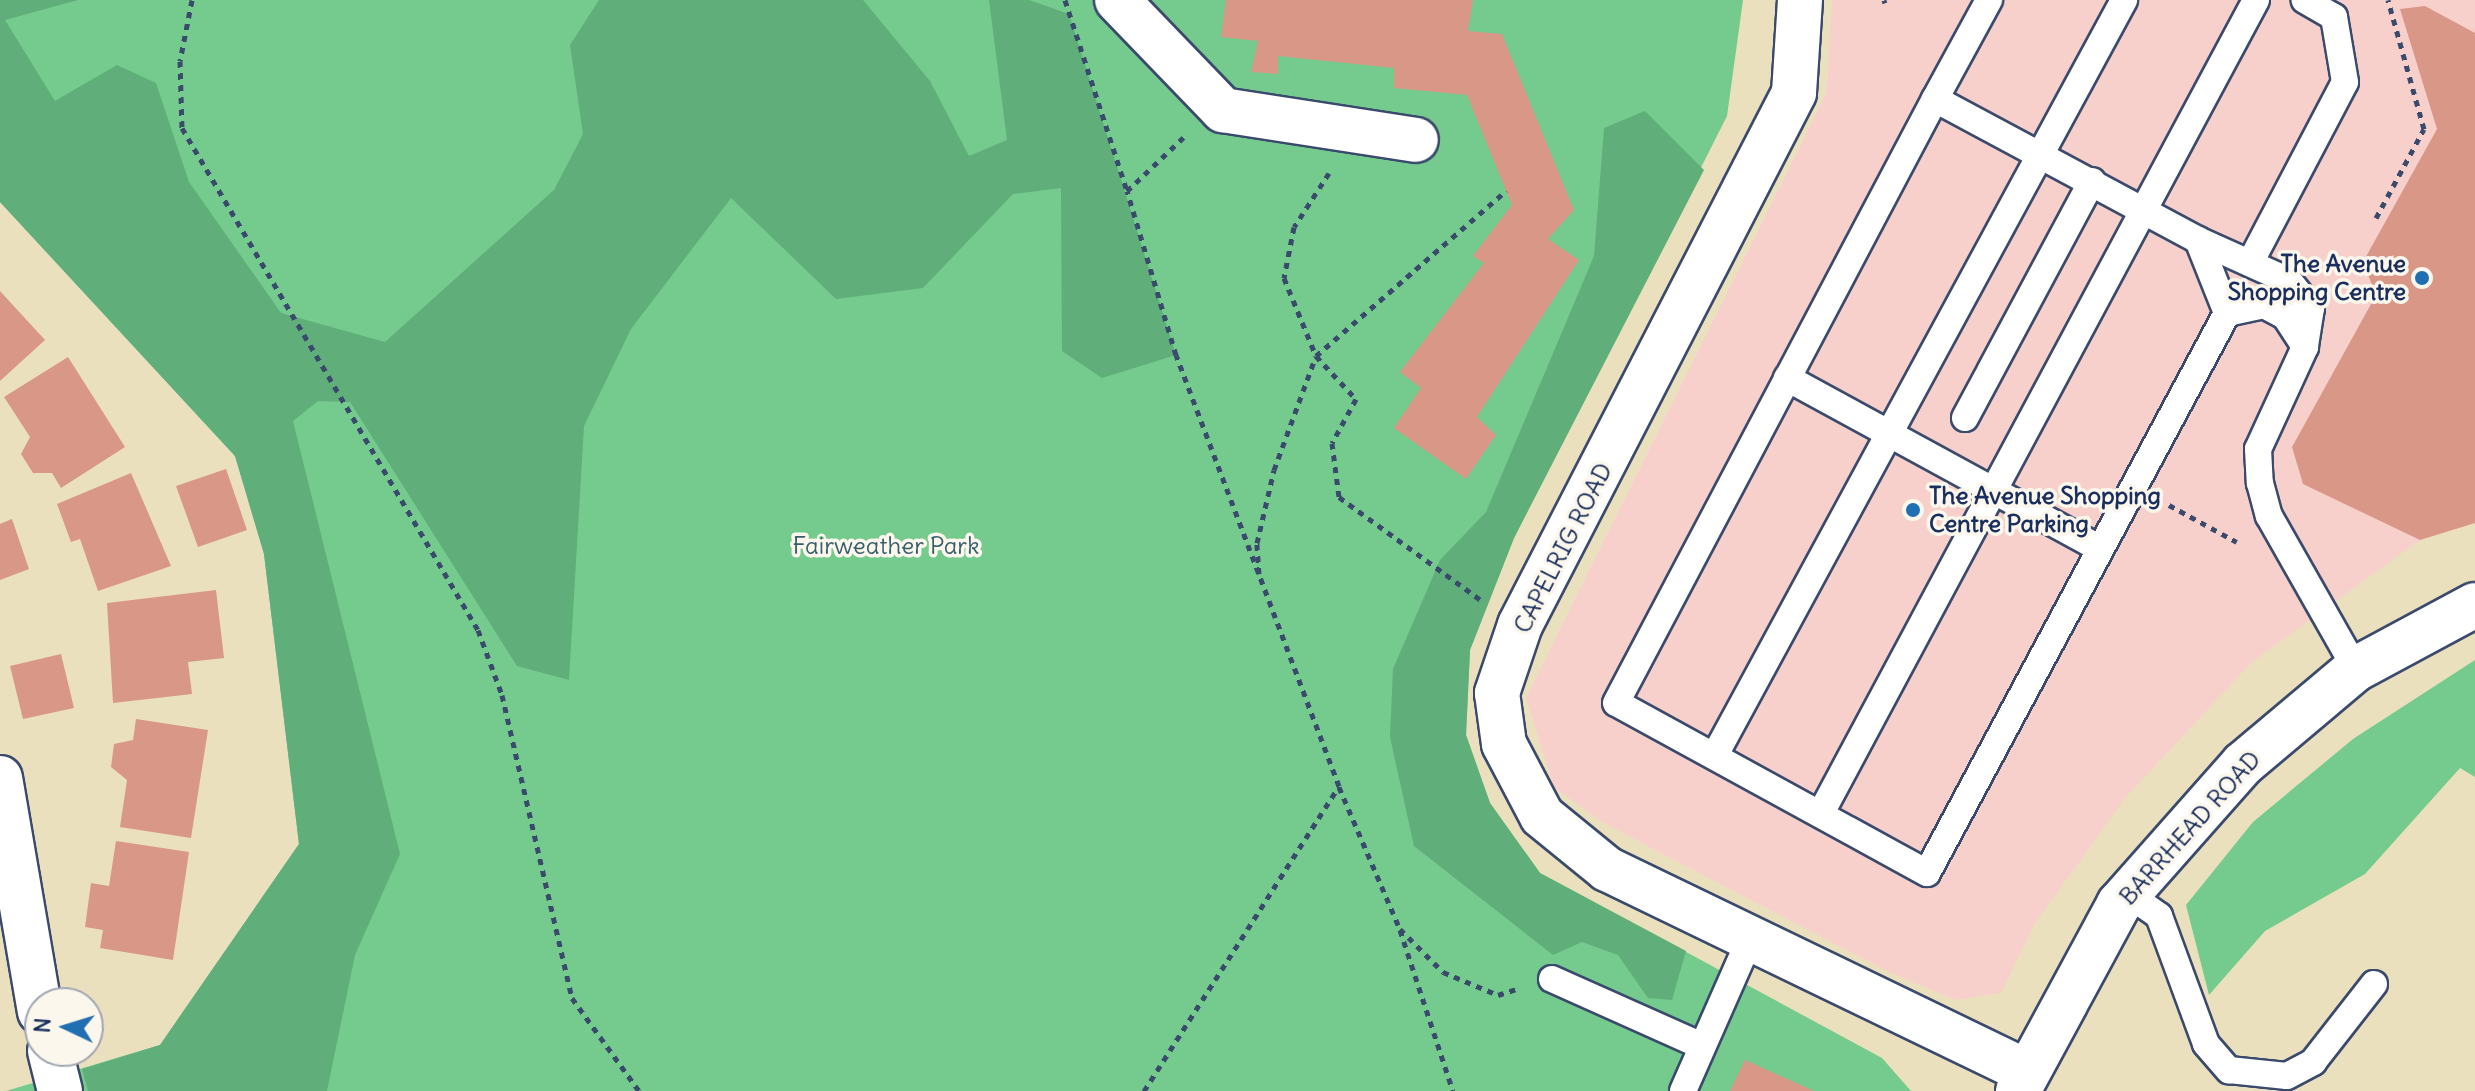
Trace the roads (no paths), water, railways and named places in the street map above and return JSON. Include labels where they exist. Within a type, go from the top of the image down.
[{"type":"street","points":[[1117,0],[1223,110],[1342,134],[1416,140]]},
{"type":"street","name":"CAPELRIG ROAD","points":[[1800,0],[1794,93],[1520,625],[1497,693],[1504,744],[1542,816],[1607,869],[1750,939],[2023,1082]]},
{"type":"street","name":"BARRHEAD ROAD","points":[[2023,1082],[2128,894],[2243,764],[2356,669],[2475,605]]},
{"type":"street","points":[[0,778],[36,987]]},
{"type":"street","points":[[54,1067],[60,1091]]},
{"type":"lane","points":[[1989,0],[1616,703],[1927,873],[2227,313],[2264,305],[2285,316],[2305,347]]},
{"type":"lane","points":[[1715,755],[1894,437],[2124,0]]},
{"type":"lane","points":[[1821,813],[2147,210],[2256,0]]},
{"type":"lane","points":[[2250,263],[2345,82],[2334,17],[2304,0]]},
{"type":"lane","points":[[1935,99],[2301,292],[2311,308],[2305,347],[2258,449],[2260,483],[2269,516],[2356,669]]},
{"type":"lane","points":[[1965,418],[2092,181]]},
{"type":"lane","points":[[2198,240],[2227,313]]},
{"type":"lane","points":[[1787,378],[2099,548]]},
{"type":"lane","points":[[2128,894],[2159,916],[2206,1044],[2229,1070],[2287,1076],[2313,1062],[2374,984]]},
{"type":"lane","points":[[1683,1091],[1750,939]]},
{"type":"lane","points":[[1552,979],[1702,1046]]},
{"type":"place","name":"The Avenue Shopping Centre","points":[[2422,278]]},
{"type":"place","name":"The Avenue Shopping Centre Parking","points":[[1913,510]]},
{"type":"park label","name":"Fairweather Park","points":[[886,546]]}]
